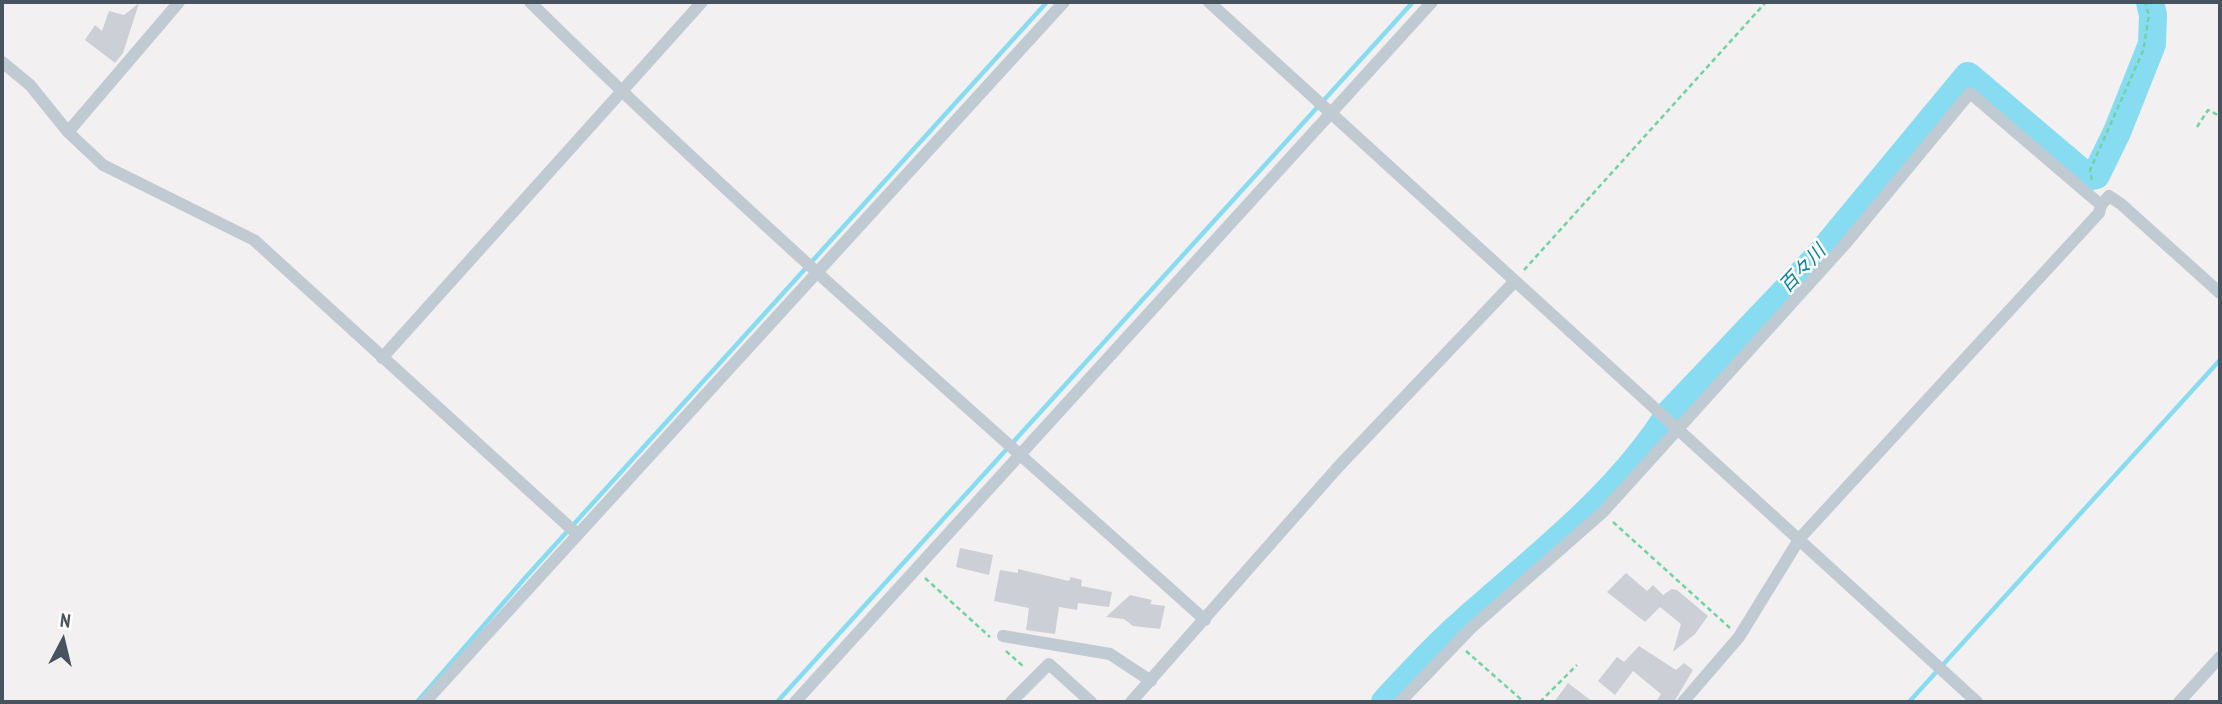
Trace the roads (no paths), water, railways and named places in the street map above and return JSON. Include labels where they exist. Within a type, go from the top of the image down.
[{"type":"street","points":[[68,132],[179,2]]},
{"type":"street","points":[[530,2],[621,92],[812,267],[1205,620]]},
{"type":"street","points":[[382,358],[702,2]]},
{"type":"street","points":[[425,702],[572,530],[812,267],[1064,2]]},
{"type":"street","points":[[1209,2],[1977,702]]},
{"type":"street","points":[[795,702],[916,570],[1017,452],[1323,108],[1432,2]]},
{"type":"street","points":[[2,62],[30,85],[68,132],[103,165],[254,240],[572,530]]},
{"type":"street","points":[[1400,702],[1471,628],[1603,513],[1675,427],[1847,242],[1970,93],[2101,205]]},
{"type":"street","points":[[1683,702],[1739,637],[1800,538],[2099,213],[2101,205],[2109,196],[2220,293]]},
{"type":"street","points":[[1131,702],[1339,466],[1515,281]]},
{"type":"street","points":[[999,639],[1110,654],[1151,681]]},
{"type":"street","points":[[1011,702],[1049,664],[1057,645]]},
{"type":"street","points":[[2179,702],[2220,657]]},
{"type":"street","points":[[1049,664],[1091,702]]},
{"type":"waterway","points":[[417,702],[525,578],[1047,2]]},
{"type":"waterway","points":[[777,702],[1413,2]]},
{"type":"waterway","name":"百々川","points":[[1385,702],[1443,641],[1601,499],[1626,472],[1670,413],[1819,256],[1968,76],[2087,177],[2096,175],[2117,132],[2152,44],[2153,15],[2150,2]]},
{"type":"waterway","points":[[1909,702],[2220,360]]}]
